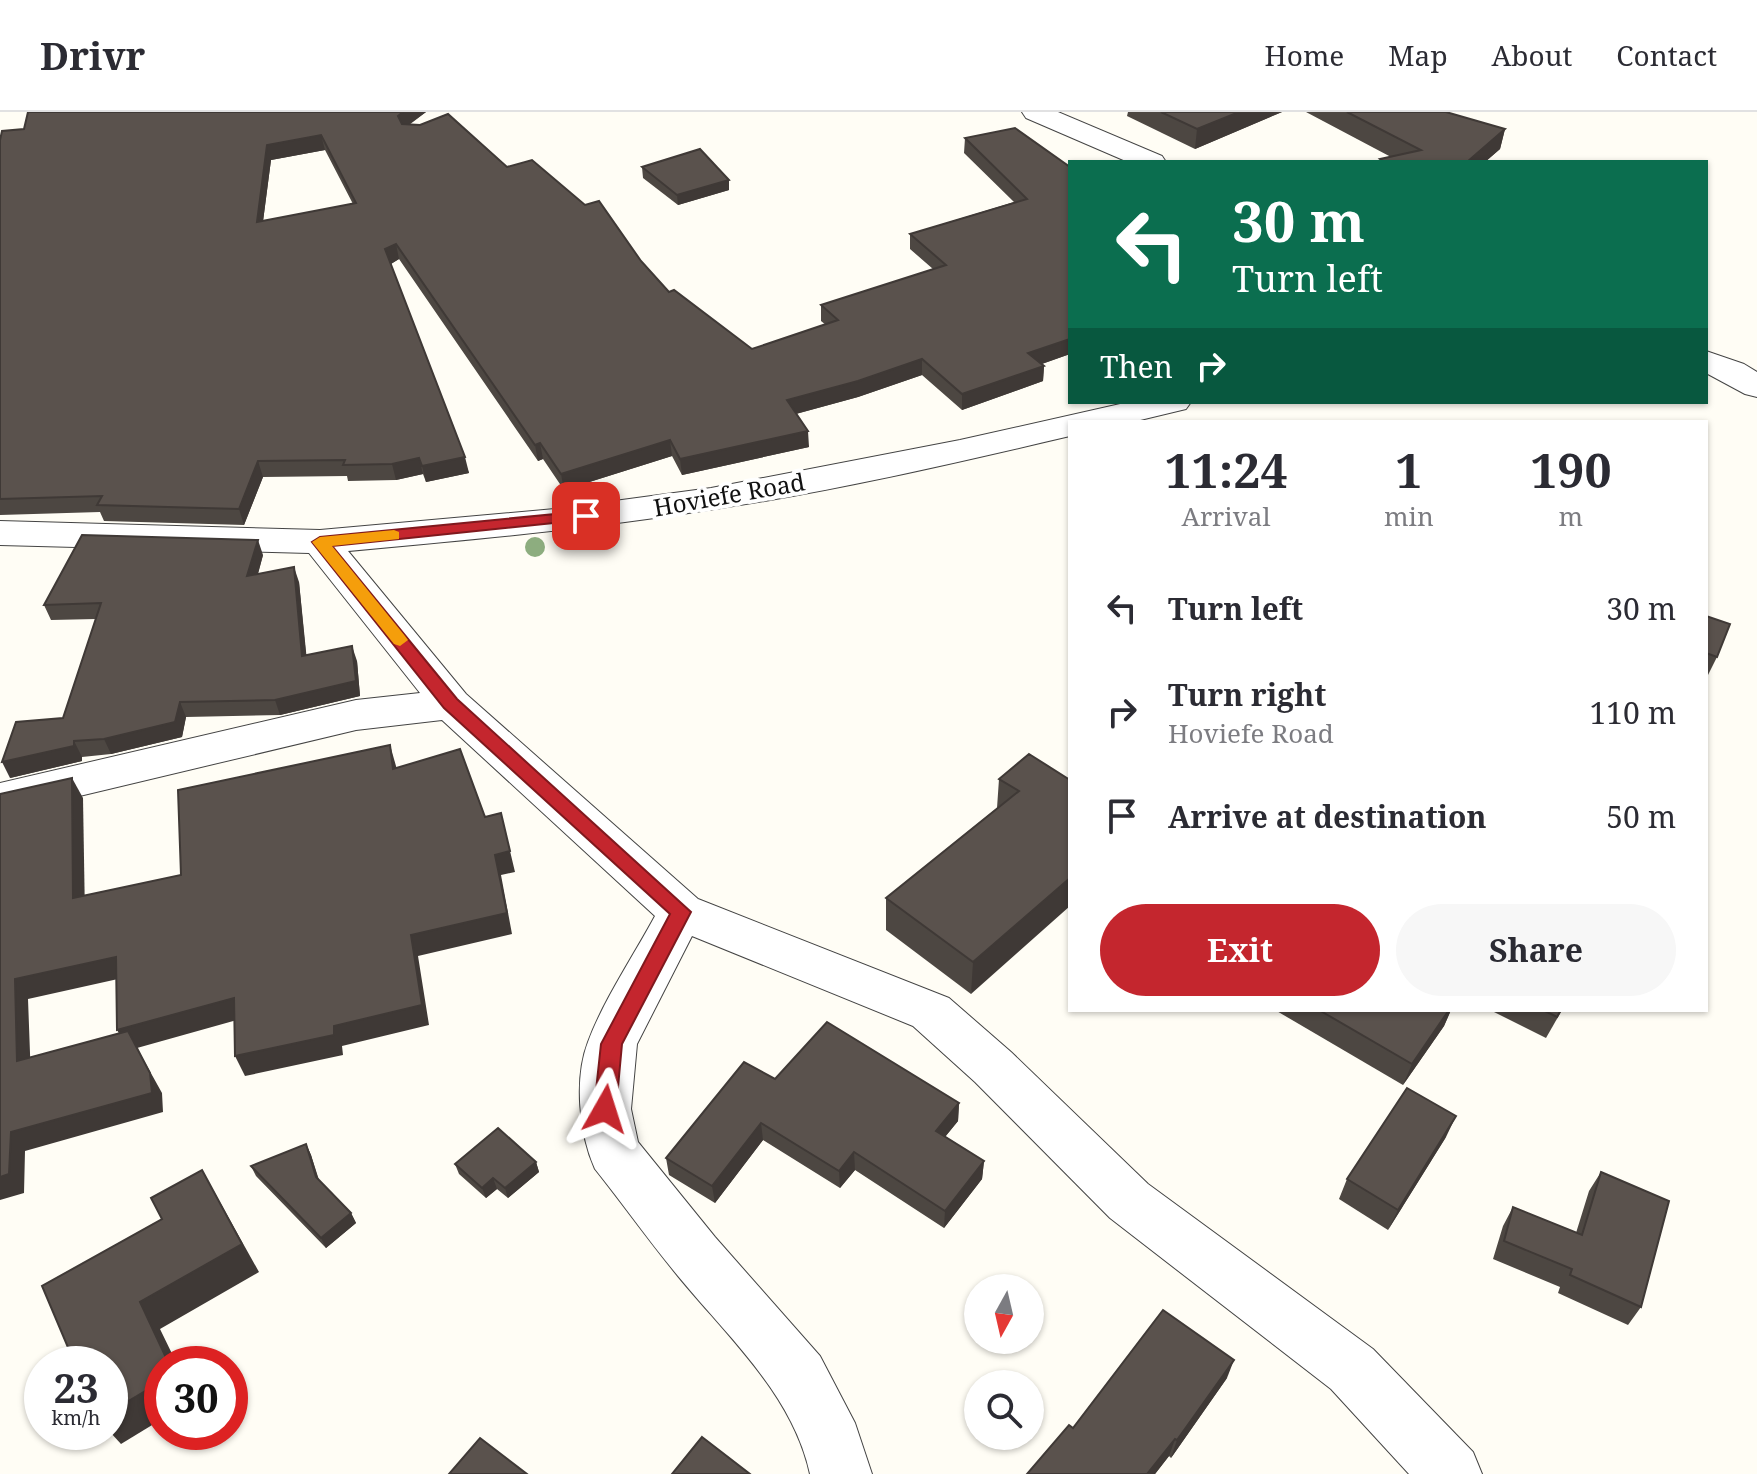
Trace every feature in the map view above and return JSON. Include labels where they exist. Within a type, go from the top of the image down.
[{"type":"street","points":[[1058,115],[1148,160]]},
{"type":"street","points":[[1708,362],[1732,371],[1757,387]]},
{"type":"street","points":[[1096,420],[1165,404]]},
{"type":"street","name":"Hoviefe Road","points":[[0,533],[320,542],[555,520],[711,499],[960,451],[1068,426]]},
{"type":"street","points":[[320,542],[451,704],[681,912],[931,1012],[993,1067],[1129,1201],[1352,1369],[1451,1474]]},
{"type":"street","points":[[0,799],[356,715],[451,704]]},
{"type":"street","points":[[681,912],[612,1044],[605,1109],[614,1152],[695,1255],[799,1376],[834,1444],[841,1474]]},
{"type":"building","points":[[28,112],[403,112],[398,116],[402,124],[420,125],[448,114],[507,167],[532,160],[585,205],[599,201],[641,261],[669,292],[674,290],[752,349],[838,320],[821,305],[946,265],[910,234],[1027,199],[965,138],[1015,128],[1068,166],[1068,340],[1028,353],[1044,366],[962,394],[922,359],[858,381],[787,400],[808,431],[680,459],[670,440],[561,474],[540,443],[535,445],[396,244],[385,249],[465,457],[422,466],[419,458],[392,464],[343,465],[345,460],[258,461],[239,509],[97,505],[102,496],[0,499],[2,131],[24,129]],"holes":[[[321,135],[356,203],[257,222],[267,145]]]},
{"type":"building","points":[[1161,112],[1239,112],[1197,129]]},
{"type":"building","points":[[1347,112],[1446,112],[1505,129],[1469,160],[1380,159],[1421,150]]},
{"type":"building","points":[[700,149],[729,180],[677,195],[642,167]]},
{"type":"building","points":[[82,535],[258,540],[247,576],[294,567],[302,656],[352,646],[356,681],[275,700],[180,702],[175,722],[104,739],[74,741],[74,746],[2,762],[16,722],[63,718],[101,603],[44,605]]},
{"type":"building","points":[[1708,617],[1730,624],[1717,657],[1708,654]]},
{"type":"building","points":[[390,745],[393,769],[460,749],[485,817],[501,813],[510,851],[495,855],[507,913],[411,935],[422,1005],[334,1026],[334,1035],[235,1056],[234,998],[117,1030],[116,957],[15,979],[17,1061],[128,1031],[150,1073],[152,1093],[11,1132],[9,1174],[0,1177],[0,794],[72,778],[73,898],[181,875],[178,790]]},
{"type":"building","points":[[1029,754],[1068,779],[1068,880],[973,962],[886,898],[1019,791],[999,779]]},
{"type":"building","points":[[1322,1012],[1448,1012],[1412,1064]]},
{"type":"building","points":[[827,1022],[959,1103],[936,1131],[984,1161],[945,1211],[854,1152],[839,1171],[761,1123],[712,1186],[666,1158],[744,1062],[775,1079]]},
{"type":"building","points":[[1407,1088],[1456,1116],[1398,1210],[1347,1179]]},
{"type":"building","points":[[498,1128],[536,1162],[505,1188],[493,1178],[482,1188],[455,1164]]},
{"type":"building","points":[[306,1144],[316,1177],[351,1213],[321,1238],[251,1166]]},
{"type":"building","points":[[202,1170],[242,1244],[140,1302],[161,1346],[144,1346],[144,1392],[128,1401],[128,1346],[67,1346],[42,1286],[162,1219],[151,1198]]},
{"type":"building","points":[[1601,1172],[1669,1201],[1641,1307],[1570,1275],[1572,1269],[1504,1241],[1513,1207],[1582,1235]]},
{"type":"building","points":[[1163,1310],[1234,1360],[1177,1440],[1147,1474],[1027,1474],[1069,1425],[1073,1428]]},
{"type":"building","points":[[702,1437],[750,1474],[672,1474]]},
{"type":"building","points":[[480,1438],[527,1474],[449,1474]]},
{"type":"slow traffic","points":[[394,535],[320,542],[400,640]]},
{"type":"route","points":[[586,516],[320,542],[451,704],[681,912],[612,1044],[605,1109]]}]
